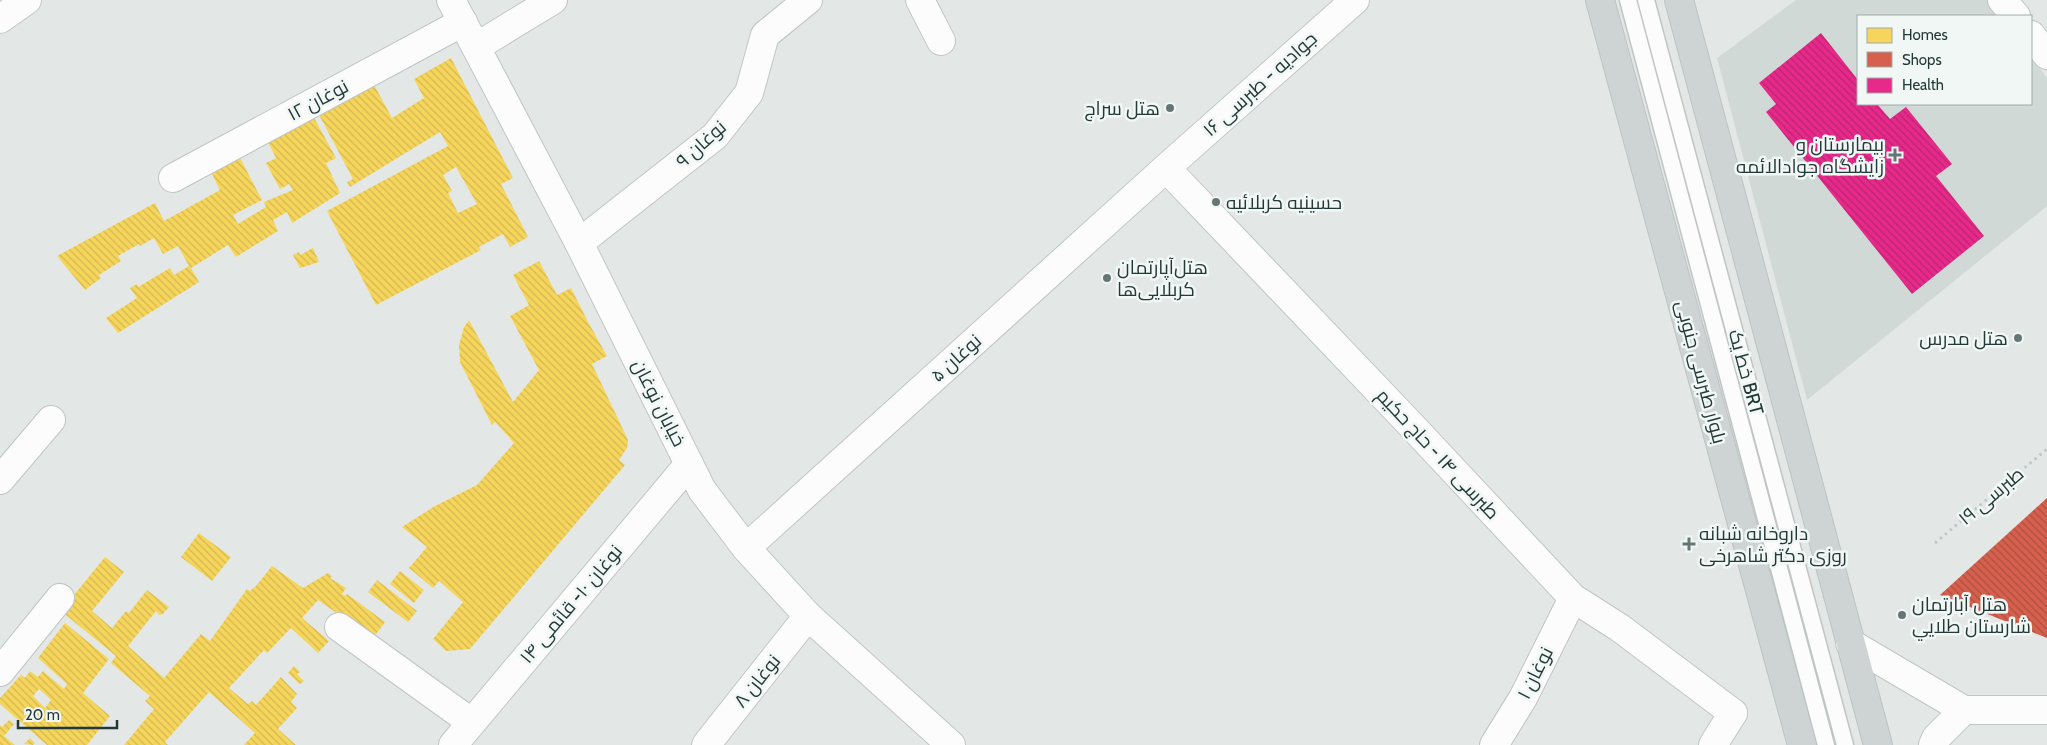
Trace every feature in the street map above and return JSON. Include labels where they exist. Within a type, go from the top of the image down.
[{"type":"main road","name":"بلوار طبرسی جنوبی","points":[[1600,0],[1802,745]]},
{"type":"main road","points":[[1679,0],[1878,745]]},
{"type":"street","points":[[0,19],[27,0]]},
{"type":"street","points":[[476,47],[553,0]]},
{"type":"street","name":"نوغان ۹","points":[[579,243],[715,136],[749,93],[765,35],[808,0]]},
{"type":"street","points":[[920,0],[941,41]]},
{"type":"street","name":"جوادیه - طبرسی ۱۶","points":[[1166,168],[1355,0]]},
{"type":"street","points":[[2002,0],[2015,15]]},
{"type":"street","name":"خیابان نوغان","points":[[457,11],[579,243],[702,490],[746,548],[808,616],[949,744]]},
{"type":"street","name":"نوغان ۱۲","points":[[173,178],[457,11]]},
{"type":"street","points":[[2032,36],[2047,55]]},
{"type":"street","name":"نوغان ۵","points":[[746,548],[1166,168]]},
{"type":"street","name":"طبرسی ۱۴ - حاج حکیم","points":[[1166,168],[1573,598],[1620,628],[1732,713],[1713,745]]},
{"type":"street","points":[[0,480],[51,420]]},
{"type":"street","name":"نوغان ۱۰- قائمی ۱۴","points":[[453,745],[690,464]]},
{"type":"street","points":[[0,672],[60,598]]},
{"type":"street","name":"نوغان ۱","points":[[1494,745],[1523,698],[1573,598]]},
{"type":"street","name":"نوغان ۸","points":[[706,745],[808,616]]},
{"type":"street","points":[[339,627],[471,722]]},
{"type":"street","points":[[1850,642],[1964,710],[2047,710]]},
{"type":"street","points":[[1933,745],[1936,738],[1964,710]]},
{"type":"lane","name":"خط یک BRT","points":[[1628,0],[1826,745]]},
{"type":"lane","name":"خط یک BRT","points":[[1646,0],[1845,745]]},
{"type":"path","name":"طبرسی ۱۹","points":[[1935,543],[2047,449]]},
{"type":"shaded area","name":"بیمارستان و زایشگاه جوادالائمه","points":[[1796,0],[1988,0],[2000,15],[1857,15],[1857,105],[2032,105],[2032,57],[2047,78],[2047,206],[1807,400],[1717,58]]},
{"type":"building: Homes","points":[[451,58],[513,178],[501,184],[528,237],[510,247],[503,234],[479,247],[481,250],[376,305],[327,211],[448,146],[440,132],[350,187],[347,182],[353,179],[317,111],[372,81],[392,118],[424,98],[414,79]],"holes":[[[456,167],[477,204],[458,213],[448,193],[452,191],[443,175]]]},
{"type":"building: Homes","points":[[312,114],[336,158],[326,163],[340,193],[292,223],[287,212],[273,220],[278,231],[236,257],[228,245],[191,268],[199,282],[118,333],[106,318],[137,298],[130,288],[137,284],[138,287],[170,268],[174,275],[189,266],[178,246],[163,254],[154,238],[140,246],[139,244],[118,256],[121,261],[99,275],[101,278],[85,290],[57,256],[155,203],[164,221],[220,190],[210,170],[238,154],[262,200],[233,215],[238,224],[266,207],[264,202],[293,190],[289,184],[280,189],[266,163],[276,158],[267,140]]},
{"type":"building: Homes","points":[[313,248],[319,262],[300,268],[293,255],[299,252],[300,255]]},
{"type":"building: Homes","points":[[539,261],[557,295],[571,288],[607,356],[592,364],[628,440],[627,448],[619,460],[625,465],[470,649],[446,651],[433,639],[463,602],[439,581],[433,588],[409,568],[427,547],[402,527],[435,506],[477,485],[514,443],[495,422],[492,425],[460,362],[459,345],[464,327],[469,320],[513,402],[539,370],[510,316],[529,305],[513,275]]},
{"type":"building: Homes","points":[[199,533],[231,557],[212,581],[181,557]]},
{"type":"building: Homes","points":[[105,557],[124,572],[92,611],[112,628],[126,611],[129,613],[147,590],[169,607],[163,614],[159,615],[156,611],[128,646],[164,678],[201,634],[210,641],[247,589],[250,591],[256,586],[272,566],[303,588],[328,573],[332,576],[330,578],[346,588],[342,594],[345,596],[347,594],[385,622],[374,637],[318,600],[302,618],[329,641],[318,653],[291,628],[267,653],[264,650],[229,688],[248,704],[252,701],[256,705],[281,677],[297,694],[291,702],[297,708],[278,729],[296,745],[244,745],[255,733],[209,692],[165,742],[168,745],[124,745],[154,709],[145,701],[150,696],[111,663],[116,656],[61,611]]},
{"type":"building: Homes","points":[[400,571],[424,590],[414,603],[390,584]]},
{"type":"building: Homes","points":[[377,580],[417,611],[408,622],[368,592]]},
{"type":"building: Homes","points":[[65,623],[109,659],[83,693],[110,716],[87,745],[47,745],[0,704],[0,698],[21,675],[25,678],[30,671],[38,677],[43,671],[64,689],[67,684],[38,658]],"holes":[[[39,689],[51,700],[45,708],[33,696]]]},
{"type":"building: Homes","points":[[294,666],[300,672],[297,674],[304,681],[300,684],[288,673]]},
{"type":"building: Homes","points":[[9,720],[14,724],[4,736],[15,745],[0,745],[0,725],[2,727]]},
{"type":"building: Homes","points":[[30,738],[35,743],[33,745],[24,744]]},
{"type":"building: Shops","points":[[2047,498],[2047,638],[1940,595]]},
{"type":"building: Health","points":[[1821,33],[1857,79],[1857,105],[1878,105],[1890,119],[1906,107],[1952,164],[1936,176],[1984,236],[1912,294],[1766,112],[1776,104],[1759,83]]},
{"type":"place","name":"هتل سراج","points":[[1170,108]]},
{"type":"place","name":"بیمارستان و زایشگاه جوادالائمه","points":[[1895,155]]},
{"type":"place","name":"حسینیه کربلائیه","points":[[1216,202]]},
{"type":"place","name":"هتل‌آپارتمان کربلایی‌ها","points":[[1107,278]]},
{"type":"place","name":"هتل مدرس","points":[[2018,338]]},
{"type":"place","name":"داروخانه شبانه روزی دکتر شاهرخی","points":[[1689,544]]},
{"type":"place","name":"هتل آبارتمان شارستان طلايي","points":[[1902,615]]}]
